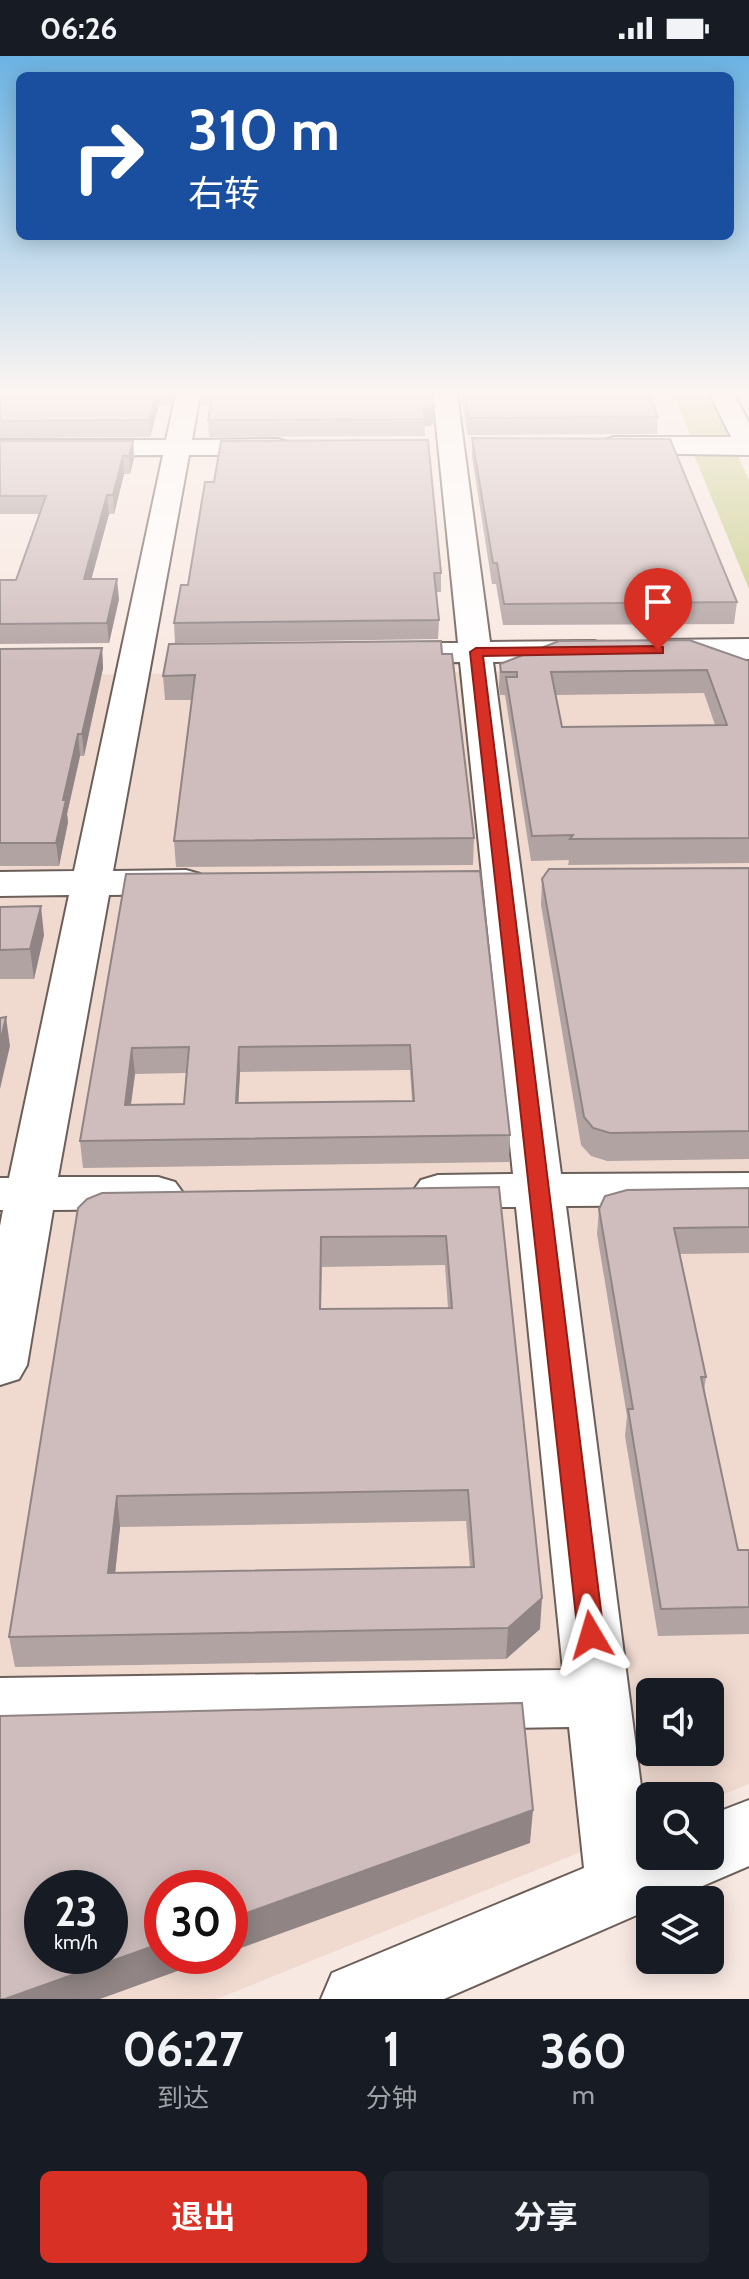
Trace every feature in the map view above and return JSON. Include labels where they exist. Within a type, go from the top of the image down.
[{"type":"street","points":[[0,1365],[16,1194],[91,883],[171,485]]},
{"type":"street","points":[[457,485],[621,1887]]},
{"type":"street","points":[[353,653],[749,649]]},
{"type":"street","points":[[0,884],[218,882]]},
{"type":"street","points":[[396,1192],[749,1189]]},
{"type":"street","points":[[16,1194],[206,1193]]},
{"type":"street","points":[[0,1707],[599,1698]]},
{"type":"street","points":[[724,1843],[749,1832]]},
{"type":"street","points":[[358,1999],[660,1870]]},
{"type":"shaded area","points":[[749,670],[749,1784],[724,1794],[724,1782],[636,1782],[636,1830],[217,1999],[0,1999],[0,675]]},
{"type":"green space","points":[[706,485],[749,485],[749,589]]},
{"type":"building","points":[[0,485],[116,485],[113,495],[107,495],[84,579],[117,579],[107,623],[0,624],[0,580],[16,580],[46,496],[0,496]]},
{"type":"building","points":[[205,485],[432,485],[441,573],[434,573],[439,620],[174,623],[181,585],[188,585]]},
{"type":"building","points":[[480,485],[689,485],[737,602],[504,604],[497,563],[493,563]]},
{"type":"building","points":[[689,640],[749,661],[749,838],[570,839],[573,835],[532,836],[506,677],[517,677],[517,672],[501,672],[500,664],[559,641]],"holes":[[[707,670],[727,725],[562,727],[551,672]]]},
{"type":"building","points":[[441,641],[442,654],[452,654],[474,838],[174,841],[195,675],[163,676],[169,644]]},
{"type":"building","points":[[102,648],[82,734],[78,734],[56,843],[0,843],[0,649]]},
{"type":"building","points":[[749,868],[749,1131],[610,1133],[593,1128],[584,1117],[542,879],[549,869]]},
{"type":"building","points":[[480,871],[510,1135],[80,1141],[126,874]],"holes":[[[410,1045],[414,1101],[236,1103],[239,1047]],[[189,1047],[184,1104],[125,1105],[132,1048]]]},
{"type":"building","points":[[41,906],[30,949],[0,950],[0,907]]},
{"type":"building","points":[[6,1017],[0,1043],[0,1018]]},
{"type":"building","points":[[499,1187],[542,1598],[508,1628],[9,1637],[78,1208],[87,1199],[102,1193]],"holes":[[[446,1236],[452,1308],[320,1309],[321,1237]],[[468,1490],[474,1567],[108,1573],[117,1496]]]},
{"type":"building","points":[[749,1188],[749,1227],[674,1228],[706,1377],[701,1377],[738,1550],[749,1550],[749,1607],[661,1609],[628,1409],[633,1409],[599,1209],[605,1196],[627,1190]]},
{"type":"building","points":[[522,1703],[533,1810],[248,1913],[248,1870],[144,1870],[144,1949],[128,1955],[128,1870],[24,1870],[24,1974],[75,1974],[0,1999],[0,1716]]},
{"type":"route","points":[[591,1635],[476,652],[658,650]]}]
